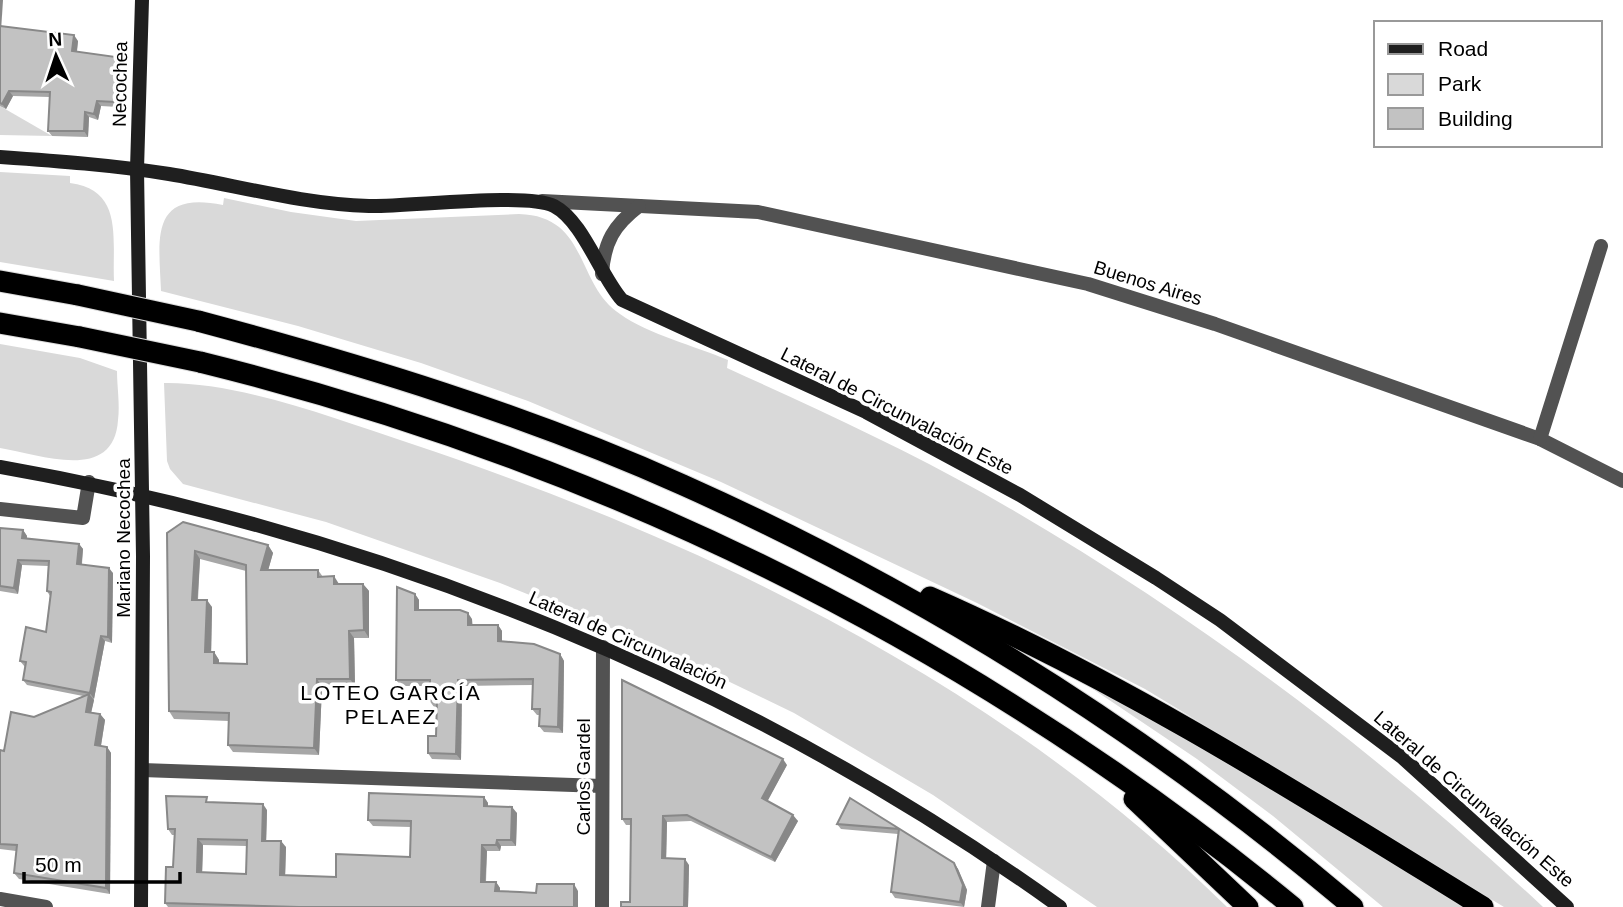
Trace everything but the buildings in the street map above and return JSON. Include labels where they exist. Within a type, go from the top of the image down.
[{"type":"highway","points":[[0,281],[198,321],[356,363],[466,400],[646,469],[963,611],[1086,671],[1229,752],[1483,907]]},
{"type":"highway","points":[[0,323],[200,362],[329,396],[443,432],[637,506],[781,573],[877,623],[1015,705],[1216,845],[1293,907]]},
{"type":"highway","points":[[803,541],[951,623],[1097,714],[1269,837],[1353,907]]},
{"type":"highway","points":[[1084,751],[1248,907]]},
{"type":"street","name":"Necochea","points":[[137,169],[142,0]]},
{"type":"street","points":[[0,158],[137,169],[333,204],[398,206],[542,201]]},
{"type":"street","name":"Mariano Necochea","points":[[137,169],[142,494],[141,907]]},
{"type":"street","name":"Buenos Aires","points":[[542,201],[758,212],[1088,284],[1215,324],[1540,439],[1623,481]]},
{"type":"street","name":"Lateral de Circunvalación Este","points":[[542,201],[556,207],[573,223],[602,274],[622,300],[631,306],[810,385],[889,424],[1020,495],[1194,602],[1403,758],[1567,907]]},
{"type":"street","points":[[602,274],[610,236],[639,206]]},
{"type":"street","points":[[1540,439],[1601,246]]},
{"type":"street","name":"Lateral de Circunvalación","points":[[0,467],[142,494],[346,550],[485,599],[603,647],[745,714],[879,789],[994,861],[1060,907]]},
{"type":"street","points":[[0,509],[83,518],[89,482]]},
{"type":"street","name":"Carlos Gardel","points":[[602,907],[603,647]]},
{"type":"street","points":[[142,770],[602,786]]},
{"type":"street","points":[[988,907],[994,861]]},
{"type":"street","points":[[0,899],[46,907]]},
{"type":"green space","points":[[0,106],[52,136],[0,135]]},
{"type":"green space","points":[[0,172],[70,176],[70,183],[87,187],[99,195],[107,206],[111,219],[114,281],[0,262]]},
{"type":"green space","points":[[224,198],[291,212],[356,221],[519,214],[542,218],[558,226],[579,253],[595,286],[620,314],[658,334],[728,360],[727,368],[857,428],[952,476],[1133,584],[1276,684],[1345,737],[1478,848],[1543,907],[1504,907],[1145,689],[977,603],[721,482],[528,401],[421,363],[298,326],[161,291],[160,237],[170,212],[182,205],[199,202],[223,205]]},
{"type":"green space","points":[[0,344],[80,358],[117,371],[118,420],[113,440],[103,452],[89,459],[72,460],[53,459],[0,448]]},
{"type":"green space","points":[[164,383],[194,384],[256,395],[351,423],[521,483],[631,526],[740,575],[845,629],[948,689],[1046,754],[1139,827],[1227,907],[1097,907],[933,795],[794,713],[653,645],[500,583],[326,522],[183,484],[170,469],[167,461]]},
{"type":"green space","points":[[1075,677],[1136,707],[1468,907],[1383,907],[1273,816],[1197,759]]},
{"type":"district","name":"LOTEO GARCÍA PELAEZ","points":[[391,704]]}]
